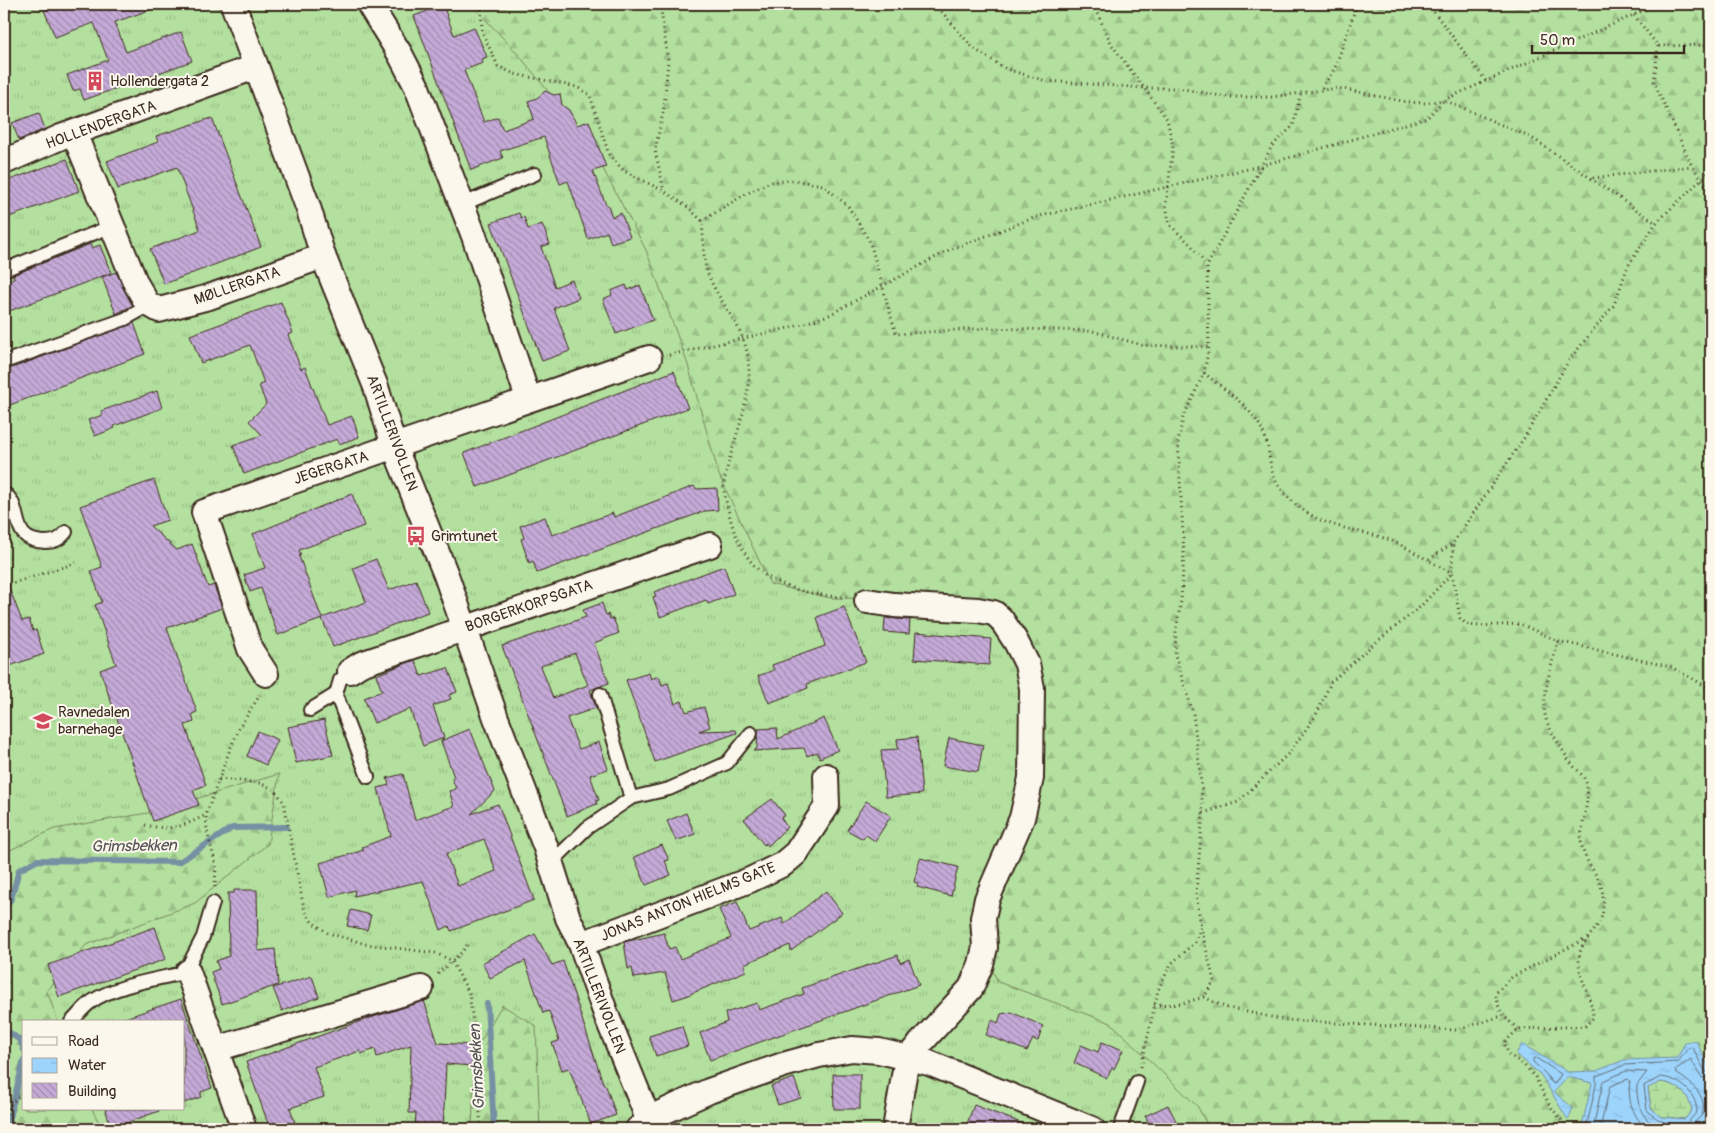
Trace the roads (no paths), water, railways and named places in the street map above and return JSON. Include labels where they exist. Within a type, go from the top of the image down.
[{"type":"street","name":"ARTILLERIVOLLEN","points":[[233,4],[308,207],[323,256],[376,387],[394,446],[446,576],[463,628],[551,863],[568,918],[644,1108],[645,1128]]},
{"type":"street","points":[[369,4],[400,54],[416,85],[513,350],[528,398]]},
{"type":"street","name":"HOLLENDERGATA","points":[[4,162],[74,133],[255,67]]},
{"type":"street","points":[[74,133],[136,284],[150,305]]},
{"type":"street","name":"MØLLERGATA","points":[[150,305],[159,310],[184,304],[323,256]]},
{"type":"street","name":"JEGERGATA","points":[[266,674],[250,649],[232,588],[204,512],[419,436],[480,418],[528,398],[649,358]]},
{"type":"street","name":"BORGERKORPSGATA","points":[[350,671],[361,664],[441,638],[463,628],[710,545]]},
{"type":"street","points":[[867,601],[994,613],[1001,619],[1016,642],[1027,664],[1032,688],[1031,778],[1022,818],[987,899],[983,918],[985,947],[981,964],[971,988],[907,1058],[895,1129]]},
{"type":"street","name":"JONAS ANTON HIELMS GATE","points":[[580,944],[750,880],[783,864],[796,853],[827,806],[826,776]]},
{"type":"street","points":[[188,972],[244,1129]]},
{"type":"street","points":[[216,1049],[421,988]]},
{"type":"street","points":[[645,1128],[661,1113],[687,1101],[783,1065],[819,1055],[852,1049],[879,1051],[929,1063],[1092,1129]]},
{"type":"lane","points":[[461,205],[535,174]]},
{"type":"lane","points":[[4,270],[112,226]]},
{"type":"lane","points":[[4,362],[125,319],[150,305]]},
{"type":"lane","points":[[4,493],[12,503],[20,529],[30,540],[51,542],[62,538],[66,532]]},
{"type":"lane","points":[[350,671],[340,680],[336,694],[368,777]]},
{"type":"lane","points":[[310,710],[336,694]]},
{"type":"lane","points":[[600,694],[631,798]]},
{"type":"lane","points":[[551,863],[587,828],[631,798],[669,789],[727,763],[751,732]]},
{"type":"lane","points":[[73,1020],[83,1008],[97,998],[118,990],[188,972],[188,966],[203,937],[213,903]]},
{"type":"lane","points":[[1120,1129],[1137,1082]]},
{"type":"water","points":[[1696,1041],[1711,1071],[1711,1129],[1581,1129],[1592,1083],[1568,1077],[1554,1092],[1573,1108],[1568,1120],[1541,1075],[1516,1054],[1522,1044],[1568,1072],[1596,1071],[1624,1060],[1677,1058],[1685,1043]],"holes":[[[1661,1082],[1682,1091],[1691,1104],[1692,1110],[1685,1119],[1661,1117],[1651,1108],[1648,1088]]]},
{"type":"waterway","name":"Grimsbekken","points":[[4,908],[11,899],[19,870],[38,860],[179,862],[232,828],[286,827]]},
{"type":"waterway","name":"Grimsbekken","points":[[487,1004],[494,1129]]},
{"type":"waterway","name":"Grimsbekken","points":[[4,1029],[20,1040],[22,1045]]},
{"type":"waterway","name":"Grimsbekken","points":[[10,1129],[9,1119],[22,1068]]},
{"type":"place","name":"Hollendergata 2","points":[[95,81]]},
{"type":"place","name":"Grimtunet","points":[[416,536]]},
{"type":"place","name":"Ravnedalen barnehage","points":[[43,721]]}]
